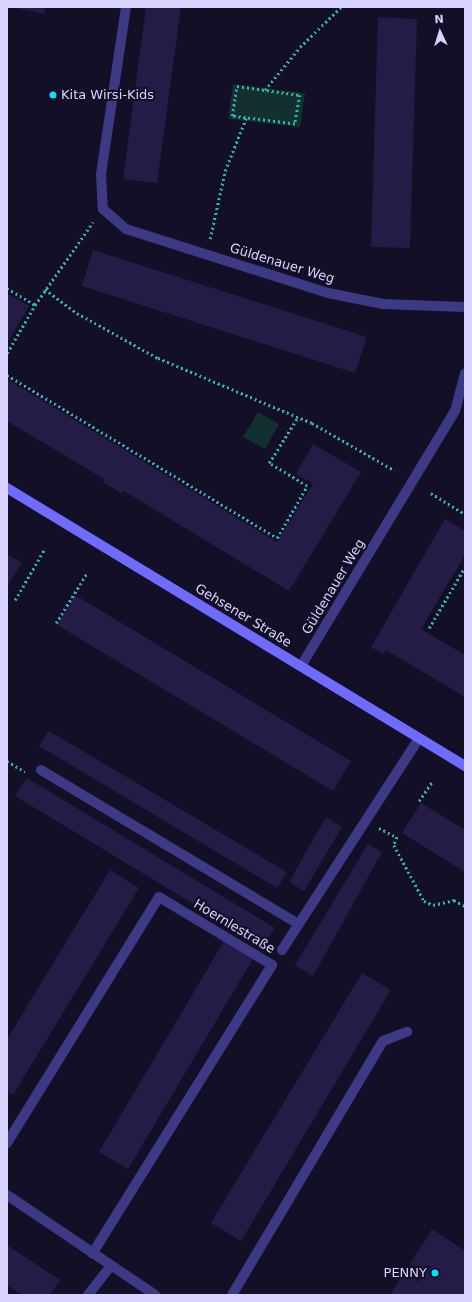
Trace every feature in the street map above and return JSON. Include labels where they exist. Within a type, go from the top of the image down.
[{"type":"main road","name":"Gehsener Straße","points":[[7,488],[465,766]]},
{"type":"street","points":[[103,208],[101,174],[126,7]]},
{"type":"street","name":"Güldenauer Weg","points":[[103,208],[126,229],[328,293],[365,301],[465,307]]},
{"type":"street","name":"Güldenauer Weg","points":[[301,666],[455,411],[465,373]]},
{"type":"street","points":[[282,950],[368,821],[419,738]]},
{"type":"street","points":[[41,770],[298,924]]},
{"type":"street","name":"Hoernlestraße","points":[[7,1143],[159,897],[272,965],[92,1254]]},
{"type":"street","points":[[232,1295],[383,1041],[407,1032]]},
{"type":"street","points":[[7,1195],[92,1254],[155,1295]]},
{"type":"street","points":[[88,1295],[111,1266]]},
{"type":"path","points":[[265,90],[300,47],[341,7]]},
{"type":"path","points":[[237,86],[300,95],[295,124],[246,118],[232,116],[237,86]]},
{"type":"path","points":[[207,255],[225,171],[246,118]]},
{"type":"path","points":[[7,353],[45,289],[103,208]]},
{"type":"path","points":[[7,288],[35,306]]},
{"type":"path","points":[[45,289],[77,313],[158,358],[298,417],[394,470]]},
{"type":"path","points":[[7,375],[277,538],[307,486],[269,463],[298,417]]},
{"type":"path","points":[[431,493],[465,514]]},
{"type":"path","points":[[15,600],[45,548]]},
{"type":"path","points":[[429,628],[465,568]]},
{"type":"path","points":[[56,623],[87,573]]},
{"type":"path","points":[[419,801],[432,782]]},
{"type":"path","points":[[368,821],[397,837],[394,845],[424,901],[433,905],[454,900],[465,906]]},
{"type":"green space","points":[[233,84],[305,93],[300,127],[228,119]]},
{"type":"green space","points":[[258,412],[279,424],[265,449],[243,437]]},
{"type":"building","points":[[11,7],[46,7],[44,14]]},
{"type":"building","points":[[146,7],[181,7],[157,183],[123,179]]},
{"type":"building","points":[[378,17],[417,19],[410,248],[371,247]]},
{"type":"building","points":[[93,250],[367,337],[355,373],[82,286]]},
{"type":"building","points":[[7,293],[29,306],[7,343]]},
{"type":"building","points":[[7,379],[277,542],[313,484],[296,474],[313,444],[361,472],[289,591],[124,491],[122,494],[103,482],[104,479],[7,421]]},
{"type":"building","points":[[445,519],[465,531],[465,555],[421,629],[465,655],[465,697],[386,650],[383,654],[371,647]]},
{"type":"building","points":[[7,554],[22,563],[7,587]]},
{"type":"building","points":[[75,595],[351,761],[333,791],[57,625]]},
{"type":"building","points":[[49,731],[287,872],[277,888],[39,746]]},
{"type":"building","points":[[27,778],[275,928],[263,946],[15,796]]},
{"type":"building","points":[[421,803],[465,830],[465,872],[402,833]]},
{"type":"building","points":[[326,817],[342,827],[304,891],[289,882]]},
{"type":"building","points":[[368,844],[382,852],[313,976],[295,965]]},
{"type":"building","points":[[110,870],[139,888],[13,1095],[7,1092],[7,1039]]},
{"type":"building","points":[[224,941],[253,959],[128,1169],[99,1152]]},
{"type":"building","points":[[362,973],[391,990],[241,1241],[211,1223]]},
{"type":"building","name":"PENNY","points":[[432,1229],[465,1251],[465,1295],[390,1295]]},
{"type":"building","points":[[7,1245],[60,1280],[50,1295],[22,1295],[7,1285]]},
{"type":"place","name":"Kita Wirsi-Kids","points":[[53,95]]},
{"type":"place","name":"PENNY","points":[[435,1273]]}]
